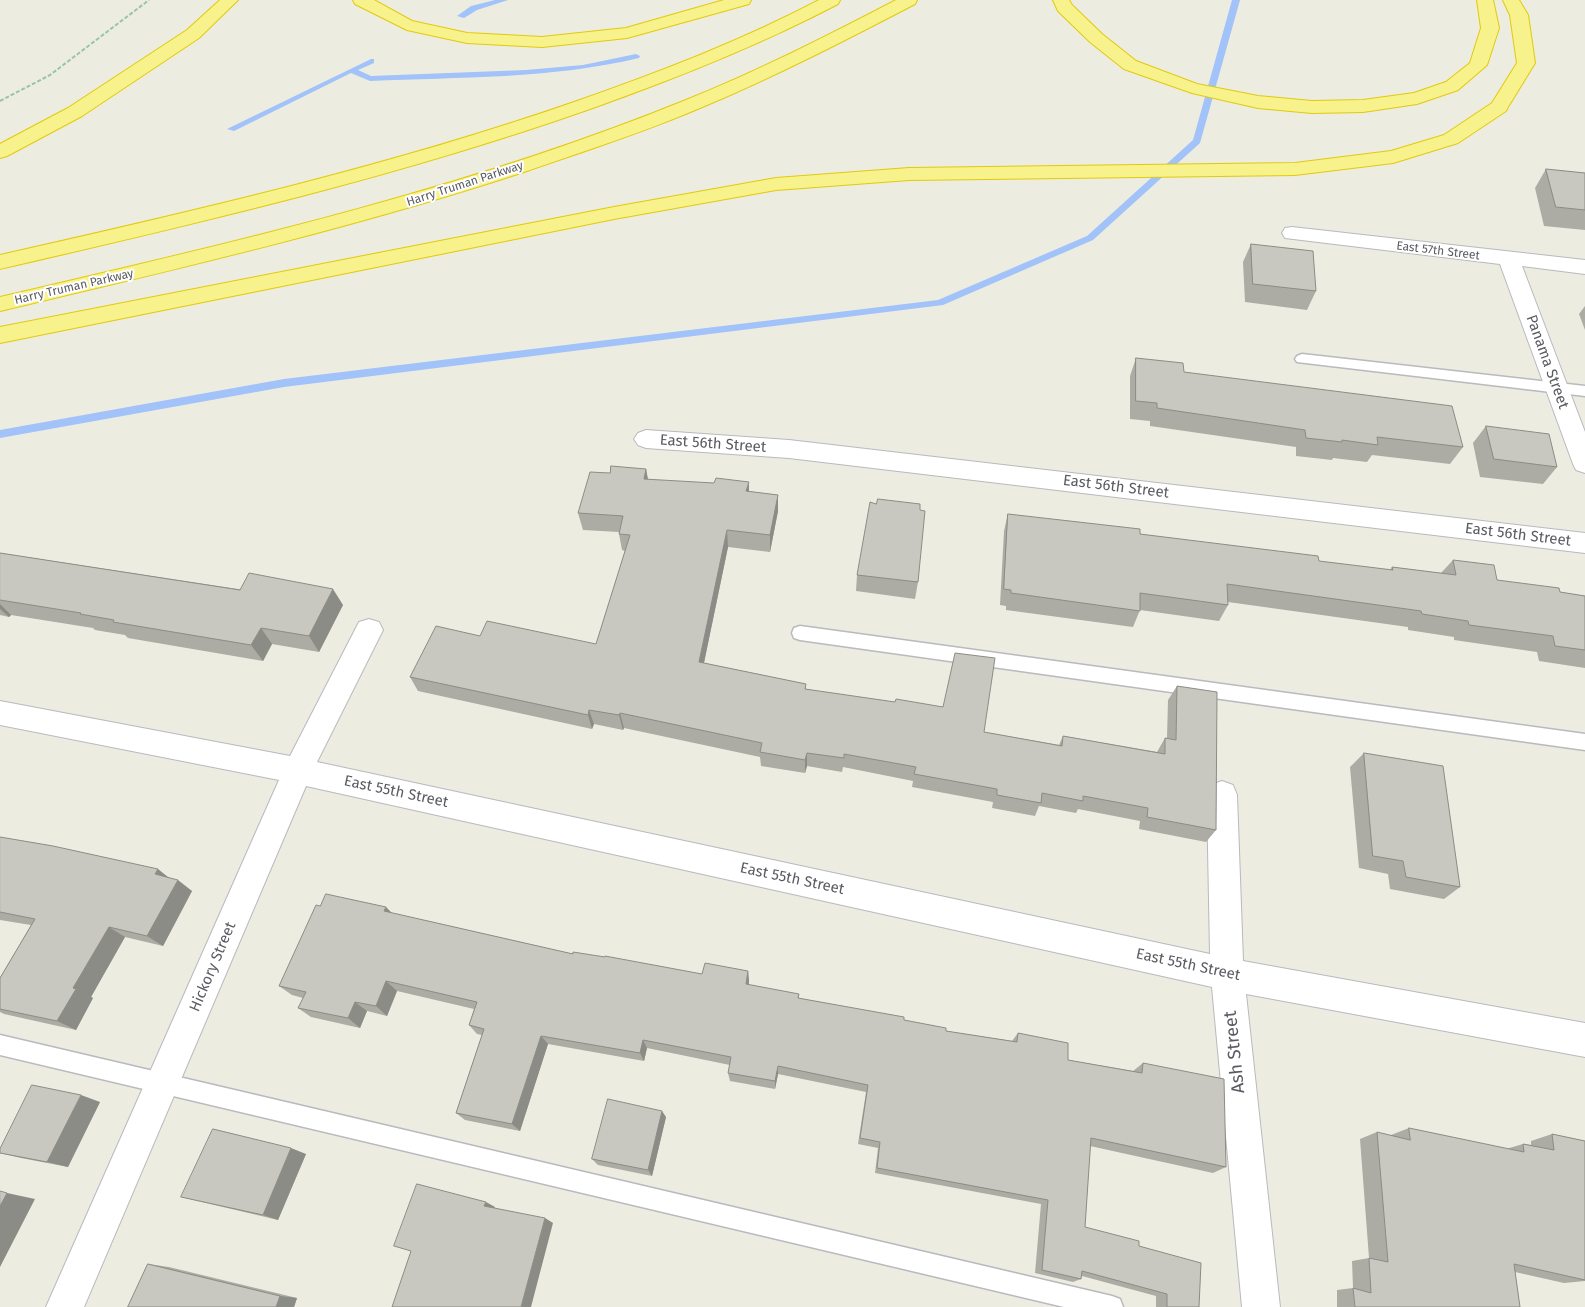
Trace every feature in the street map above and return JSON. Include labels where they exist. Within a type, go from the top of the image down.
[{"type":"highway","points":[[0,152],[75,112],[192,34],[230,0]]},
{"type":"highway","points":[[361,0],[407,24],[468,38],[542,42],[627,33],[743,0]]},
{"type":"highway","points":[[0,262],[275,197],[385,168],[489,137],[586,105],[674,72],[832,0]]},
{"type":"highway","name":"Harry Truman Parkway","points":[[0,304],[288,234],[404,203],[514,169],[616,134],[708,98],[856,29],[909,0]]},
{"type":"highway","points":[[1061,0],[1064,7],[1096,38],[1130,65],[1192,88],[1258,102],[1312,107],[1363,106],[1417,98],[1452,86],[1478,65],[1490,28],[1485,0]]},
{"type":"highway","points":[[0,335],[614,213],[776,184],[909,174],[1295,169],[1402,154],[1451,139],[1499,107],[1526,63],[1519,15],[1511,0]]},
{"type":"street","name":"East 57th Street","points":[[1292,233],[1585,267]]},
{"type":"street","name":"Panama Street","points":[[1509,259],[1585,464]]},
{"type":"street","name":"East 56th Street","points":[[646,439],[789,449],[1585,542]]},
{"type":"street","name":"Hickory Street","points":[[65,1307],[298,771],[369,630]]},
{"type":"street","name":"East 55th Street","points":[[0,713],[298,771],[1227,974],[1585,1040]]},
{"type":"street","name":"Ash Street","points":[[1222,795],[1227,974],[1261,1307]]},
{"type":"lane","points":[[1302,359],[1585,391]]},
{"type":"lane","points":[[800,633],[1585,742]]},
{"type":"lane","points":[[0,1045],[1112,1307]]},
{"type":"path","points":[[0,101],[50,74],[149,0]]},
{"type":"building","points":[[1546,169],[1585,173],[1585,210],[1556,207]]},
{"type":"building","points":[[1251,244],[1313,251],[1316,291],[1253,284]]},
{"type":"building","points":[[1136,358],[1183,363],[1184,372],[1452,406],[1463,447],[1377,437],[1378,445],[1306,438],[1305,430],[1157,408],[1157,403],[1136,401]]},
{"type":"building","points":[[1486,426],[1549,434],[1557,467],[1494,459]]},
{"type":"building","points":[[611,466],[646,469],[644,479],[714,483],[716,478],[749,482],[746,491],[778,495],[770,535],[727,530],[699,662],[806,684],[805,689],[895,702],[896,699],[943,707],[955,653],[995,658],[984,732],[1062,746],[1063,736],[1165,754],[1165,738],[1176,740],[1177,686],[1217,692],[1216,830],[1147,817],[1148,808],[1083,796],[1083,801],[1042,793],[1041,803],[997,795],[997,789],[914,774],[916,767],[844,754],[844,758],[807,753],[805,760],[760,752],[762,743],[620,713],[619,715],[589,710],[588,715],[410,677],[436,626],[480,636],[487,621],[596,644],[630,535],[619,534],[623,516],[578,513],[590,472],[610,473]]},
{"type":"building","points":[[878,499],[920,504],[920,510],[925,511],[918,582],[857,575],[870,502],[876,504]]},
{"type":"building","points":[[1008,514],[1140,529],[1140,534],[1318,556],[1319,561],[1393,570],[1392,567],[1456,575],[1453,560],[1494,565],[1497,580],[1559,588],[1560,592],[1585,596],[1585,650],[1555,646],[1553,636],[1469,625],[1468,621],[1422,614],[1421,611],[1227,584],[1228,605],[1140,593],[1140,611],[1011,593],[1011,590],[1004,589]]},
{"type":"building","points":[[0,553],[240,590],[249,573],[333,589],[309,636],[261,628],[251,645],[113,622],[114,620],[81,613],[0,600]]},
{"type":"building","points":[[1364,753],[1443,766],[1460,887],[1406,877],[1403,861],[1373,856]]},
{"type":"building","points":[[0,837],[53,846],[158,869],[155,874],[178,880],[147,936],[109,927],[73,988],[76,989],[57,1021],[0,1009],[0,978],[35,919],[0,912]]},
{"type":"building","points":[[326,894],[386,907],[384,911],[573,954],[573,952],[605,956],[702,974],[705,963],[748,971],[746,984],[799,994],[798,998],[904,1017],[904,1020],[946,1028],[946,1031],[1017,1042],[1018,1033],[1068,1043],[1068,1060],[1142,1073],[1143,1063],[1224,1079],[1226,1167],[1091,1138],[1085,1227],[1139,1241],[1139,1246],[1201,1263],[1199,1307],[1167,1307],[1167,1294],[1082,1271],[1081,1279],[1042,1270],[1048,1200],[877,1168],[880,1142],[860,1138],[868,1085],[778,1066],[775,1081],[728,1073],[731,1057],[643,1040],[640,1053],[541,1036],[512,1124],[456,1113],[484,1029],[469,1025],[477,1002],[386,981],[376,1006],[355,1002],[348,1018],[298,1008],[306,992],[279,986],[316,905],[320,906]]},
{"type":"building","points":[[32,1085],[81,1095],[47,1162],[0,1153],[0,1149]]},
{"type":"building","points":[[608,1099],[662,1111],[648,1170],[592,1159]]},
{"type":"building","points":[[1409,1128],[1524,1152],[1523,1144],[1554,1150],[1552,1134],[1585,1141],[1585,1280],[1514,1264],[1520,1307],[1355,1307],[1353,1288],[1371,1293],[1369,1258],[1388,1262],[1377,1132],[1410,1140]]},
{"type":"building","points":[[213,1129],[291,1148],[263,1215],[181,1197]]},
{"type":"building","points":[[417,1184],[486,1202],[484,1206],[545,1218],[521,1307],[392,1307],[411,1251],[394,1246]]},
{"type":"building","points":[[0,1191],[7,1193],[0,1206]]},
{"type":"building","points":[[148,1264],[280,1296],[276,1307],[128,1307]]},
{"type":"waterway","points":[[461,16],[474,8],[504,0]]},
{"type":"waterway","points":[[0,434],[284,383],[940,303],[1090,238],[1197,141],[1236,0]]},
{"type":"waterway","points":[[351,70],[370,79],[526,72],[583,67],[636,56]]},
{"type":"waterway","points":[[351,70],[371,61]]},
{"type":"waterway","points":[[231,129],[351,70]]}]
